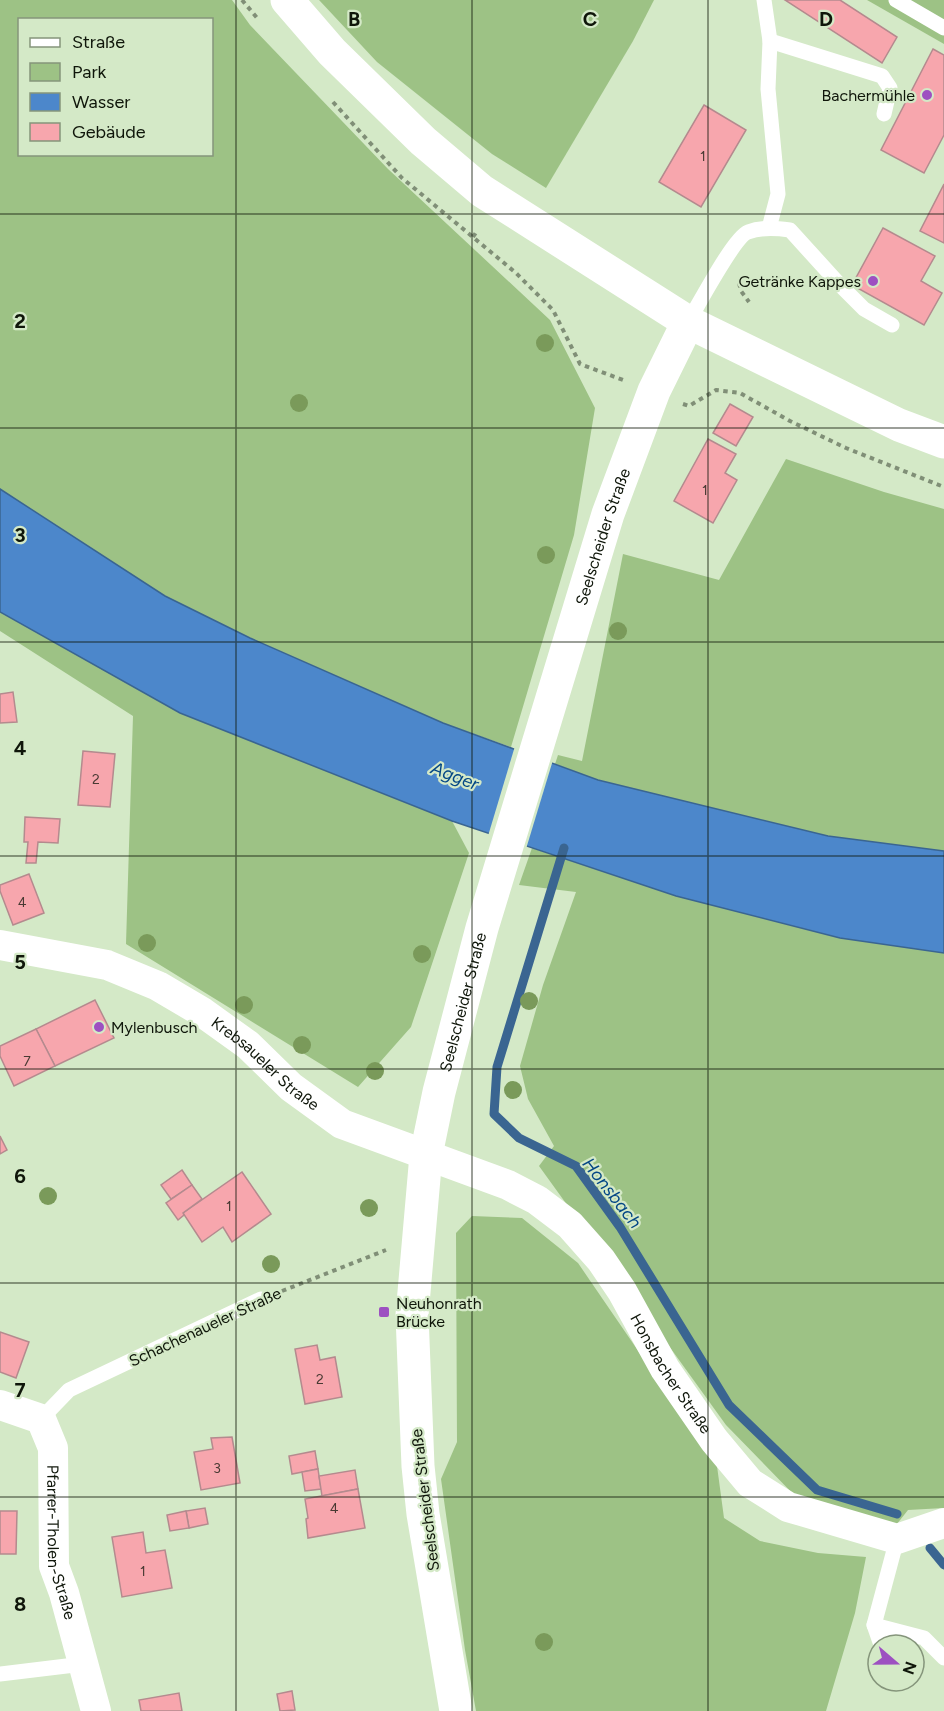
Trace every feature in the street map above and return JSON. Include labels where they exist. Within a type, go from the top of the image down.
[{"type":"street","points":[[286,0],[332,52],[423,141],[482,191],[688,322],[899,425],[944,442]]},
{"type":"street","name":"Seelscheider Straße","points":[[456,1711],[423,1514],[418,1466],[412,1315],[426,1155],[439,1092],[482,928],[608,514],[654,391],[688,322]]},
{"type":"street","name":"Krebsaueler Straße","points":[[0,945],[107,965],[158,986],[202,1012],[248,1045],[291,1087],[342,1124],[426,1155]]},
{"type":"street","name":"Honsbacher Straße","points":[[426,1155],[508,1185],[537,1200],[570,1225],[601,1260],[622,1291],[665,1369],[714,1440],[750,1483],[788,1507],[897,1539]]},
{"type":"street","points":[[0,1405],[41,1419]]},
{"type":"street","name":"Pfarrer-Tholen-Straße","points":[[41,1419],[53,1448],[54,1566],[64,1593],[96,1711]]},
{"type":"street","points":[[897,1539],[944,1523]]},
{"type":"lane","points":[[764,0],[770,41],[768,89],[778,194],[769,228]]},
{"type":"lane","points":[[896,0],[944,28]]},
{"type":"lane","points":[[770,41],[882,76],[890,88],[884,114]]},
{"type":"lane","points":[[688,322],[731,250],[745,232],[769,228],[790,230],[864,309],[892,325]]},
{"type":"lane","name":"Schachenaueler Straße","points":[[41,1419],[69,1390],[261,1299]]},
{"type":"lane","points":[[876,1633],[874,1625],[897,1539]]},
{"type":"lane","points":[[874,1625],[924,1638],[944,1658]]},
{"type":"lane","points":[[0,1674],[83,1664]]},
{"type":"path","points":[[242,0],[266,27]]},
{"type":"path","points":[[330,98],[402,178],[516,273],[553,310],[580,364],[689,406],[716,390],[740,393],[790,422],[846,448],[944,487]]},
{"type":"path","points":[[473,237],[477,231]]},
{"type":"path","name":"Schachenaueler Straße","points":[[261,1299],[420,1237]]},
{"type":"green space","points":[[0,0],[232,0],[250,25],[388,169],[550,320],[595,408],[574,535],[511,747],[443,723],[250,638],[165,596],[0,489]]},
{"type":"green space","points":[[319,0],[654,0],[633,41],[546,188],[492,154],[377,62]]},
{"type":"green space","points":[[867,0],[944,0],[944,44]]},
{"type":"green space","points":[[786,459],[884,492],[944,509],[944,851],[828,836],[598,780],[555,764],[558,755],[582,761],[623,554],[719,580]]},
{"type":"green space","points":[[0,612],[180,713],[452,821],[469,853],[411,1027],[358,1087],[126,944],[133,716],[0,631]]},
{"type":"green space","points":[[532,848],[677,896],[840,938],[944,953],[944,1508],[908,1510],[893,1529],[798,1499],[726,1425],[539,1166],[554,1146],[528,1099],[520,1066],[543,985],[576,892],[519,885]]},
{"type":"green space","points":[[472,1216],[522,1218],[578,1263],[717,1466],[724,1518],[760,1541],[818,1553],[866,1557],[855,1613],[826,1711],[476,1711],[441,1479],[457,1442],[456,1233]]},
{"type":"water","name":"Agger","points":[[0,489],[165,596],[250,638],[443,723],[598,780],[828,836],[944,851],[944,953],[840,938],[676,896],[452,821],[180,713],[0,612]]},
{"type":"pier","points":[[515,746],[553,760],[526,849],[488,836]]},
{"type":"building","points":[[785,0],[840,0],[897,37],[882,63]]},
{"type":"building","name":"Bachermühle","points":[[933,49],[944,55],[944,135],[924,173],[881,150]]},
{"type":"building","points":[[704,105],[746,130],[701,207],[659,182]]},
{"type":"building","points":[[944,184],[944,243],[920,231]]},
{"type":"building","points":[[883,228],[935,256],[921,281],[942,293],[924,325],[852,285]]},
{"type":"building","points":[[730,404],[753,417],[736,446],[713,433]]},
{"type":"building","points":[[708,439],[736,454],[725,473],[737,480],[713,523],[674,501]]},
{"type":"building","points":[[13,692],[17,722],[0,723],[0,694]]},
{"type":"building","points":[[83,751],[115,754],[110,807],[78,805]]},
{"type":"building","points":[[25,817],[60,819],[58,843],[38,842],[36,863],[26,863],[28,842],[24,842]]},
{"type":"building","points":[[29,874],[44,913],[13,925],[0,891],[0,885]]},
{"type":"building","points":[[95,1000],[114,1038],[55,1066],[36,1029]]},
{"type":"building","points":[[36,1029],[55,1066],[14,1086],[0,1056],[0,1046]]},
{"type":"building","points":[[0,1136],[7,1150],[0,1154]]},
{"type":"building","points":[[182,1170],[192,1185],[171,1199],[161,1185]]},
{"type":"building","points":[[242,1172],[271,1214],[232,1242],[223,1227],[202,1242],[183,1213]]},
{"type":"building","points":[[192,1185],[202,1199],[183,1213],[184,1215],[178,1220],[166,1203]]},
{"type":"building","points":[[0,1332],[29,1342],[16,1378],[0,1372]]},
{"type":"building","points":[[317,1345],[320,1360],[335,1357],[342,1397],[305,1404],[295,1349]]},
{"type":"building","points":[[232,1437],[240,1483],[201,1490],[194,1452],[213,1449],[211,1438]]},
{"type":"building","points":[[315,1451],[318,1469],[292,1474],[289,1456]]},
{"type":"building","points":[[318,1469],[321,1489],[305,1491],[302,1472]]},
{"type":"building","points":[[355,1470],[358,1489],[322,1496],[319,1476]]},
{"type":"building","points":[[358,1489],[365,1528],[308,1538],[305,1499]]},
{"type":"building","points":[[205,1508],[208,1524],[189,1528],[186,1511]]},
{"type":"building","points":[[0,1511],[17,1511],[16,1554],[0,1554]]},
{"type":"building","points":[[186,1511],[189,1528],[170,1531],[167,1515]]},
{"type":"building","points":[[143,1532],[146,1553],[165,1550],[172,1588],[122,1597],[112,1537]]},
{"type":"building","points":[[292,1691],[295,1710],[280,1711],[277,1694]]},
{"type":"building","points":[[179,1693],[182,1711],[141,1711],[139,1700]]},
{"type":"waterway","name":"Honsbach","points":[[564,848],[497,1067],[494,1114],[519,1138],[576,1166],[620,1227],[729,1405],[817,1490],[897,1514]]},
{"type":"waterway","name":"Honsbach","points":[[930,1548],[944,1565]]},
{"type":"place","name":"Bachermühle","points":[[927,95]]},
{"type":"place","name":"Getränke Kappes","points":[[873,281]]},
{"type":"place","name":"Mylenbusch","points":[[99,1027]]},
{"type":"place","name":"Neuhonrath Brücke","points":[[384,1312]]}]
